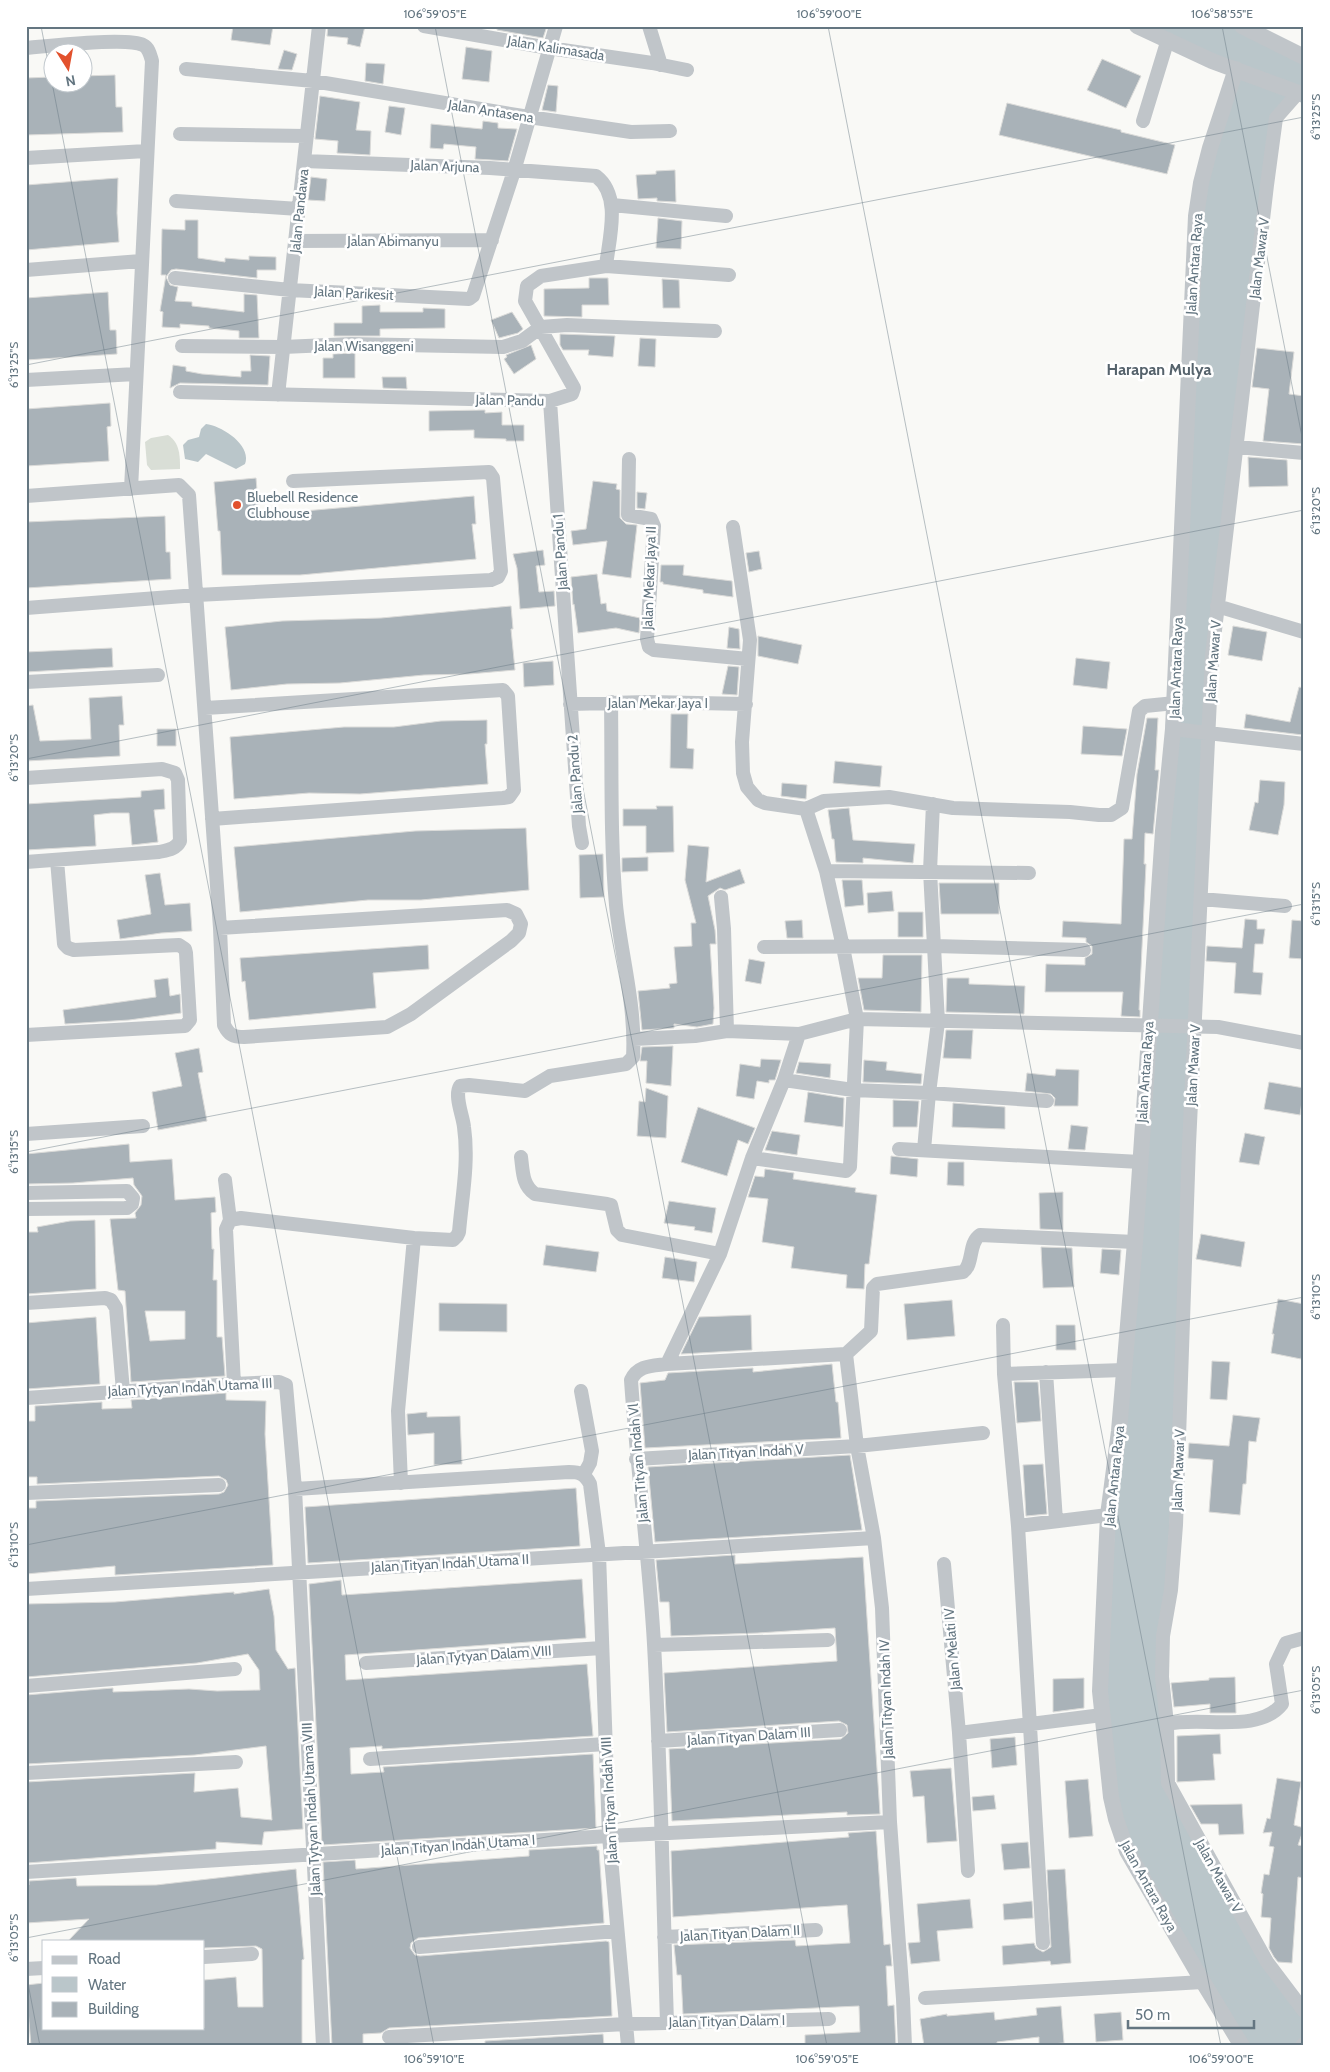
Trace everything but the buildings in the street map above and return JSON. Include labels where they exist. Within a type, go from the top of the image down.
[{"type":"street","name":"Jalan Pandawa","points":[[278,395],[319,26]]},
{"type":"street","name":"Jalan Kalimasada","points":[[424,26],[687,70]]},
{"type":"street","points":[[492,240],[556,26]]},
{"type":"street","points":[[649,26],[661,65]]},
{"type":"street","points":[[1137,26],[1212,61],[1301,94]]},
{"type":"street","points":[[1242,26],[1304,57]]},
{"type":"street","points":[[1143,120],[1168,40]]},
{"type":"street","points":[[26,48],[110,42],[137,43],[145,46],[150,51],[152,61],[146,152],[131,489]]},
{"type":"street","name":"Jalan Antasena","points":[[186,69],[313,81],[631,132],[670,131]]},
{"type":"street","name":"Jalan Antara Raya","points":[[1236,69],[1210,148],[1201,183],[1196,216],[1186,400],[1175,703],[1179,730],[1163,831],[1148,1026],[1135,1242],[1124,1370],[1108,1515],[1100,1669],[1102,1715],[1111,1797],[1121,1835],[1128,1851],[1203,1982],[1242,2046]]},
{"type":"street","name":"Jalan Mawar V","points":[[1301,94],[1276,118],[1212,656],[1183,1292],[1176,1524],[1171,1590],[1163,1636],[1162,1677],[1167,1724],[1168,1783],[1267,1962],[1304,2011]]},
{"type":"street","points":[[180,134],[307,136]]},
{"type":"street","points":[[26,158],[146,152]]},
{"type":"street","name":"Jalan Arjuna","points":[[304,161],[490,168],[514,171]]},
{"type":"street","points":[[514,171],[596,176],[607,187],[612,205],[606,266]]},
{"type":"street","points":[[176,201],[299,208]]},
{"type":"street","points":[[612,205],[726,216]]},
{"type":"street","name":"Jalan Abimanyu","points":[[295,242],[492,240]]},
{"type":"street","name":"Jalan Parikesit","points":[[175,278],[290,290],[469,299],[473,296],[492,240]]},
{"type":"street","points":[[26,270],[141,261]]},
{"type":"street","name":"Jalan Pandu","points":[[180,392],[550,401],[572,394],[574,388],[525,301],[527,286],[541,276],[606,266],[729,275]]},
{"type":"street","points":[[541,327],[567,325],[714,331]]},
{"type":"street","name":"Jalan Wisanggeni","points":[[182,346],[283,347],[351,344],[503,348],[522,341],[541,327]]},
{"type":"street","points":[[26,380],[136,374]]},
{"type":"street","name":"Jalan Pandu 1","points":[[550,401],[570,704]]},
{"type":"street","points":[[1237,447],[1304,453]]},
{"type":"street","name":"Jalan Mekar Jaya II","points":[[629,459],[628,515],[650,519],[654,526],[647,640],[650,648],[654,650],[748,659]]},
{"type":"street","points":[[26,608],[197,595],[491,580],[498,577],[501,571],[493,478],[489,472],[293,482]]},
{"type":"street","points":[[26,496],[179,485],[188,495],[197,595],[220,928],[224,1025],[229,1033],[234,1037],[244,1037],[387,1027],[411,1014],[511,941],[519,933],[521,924],[516,914],[507,910],[220,928]]},
{"type":"street","points":[[733,527],[749,631],[746,704],[742,742],[743,772],[747,787],[753,796],[765,803],[806,809],[824,801],[889,796],[953,808],[1111,815],[1122,808],[1139,712],[1145,706],[1175,703]]},
{"type":"street","points":[[1217,606],[1304,632]]},
{"type":"street","points":[[26,682],[158,675]]},
{"type":"street","points":[[205,708],[503,690],[508,696],[514,790],[509,797],[503,798],[212,819]]},
{"type":"street","points":[[230,1220],[241,1218],[414,1238],[453,1240],[459,1232],[466,1156],[464,1128],[458,1093],[460,1086],[469,1085],[529,1090],[550,1076],[626,1064],[633,1057],[634,1039],[631,998],[618,930],[613,866],[611,702]]},
{"type":"street","name":"Jalan Mekar Jaya I","points":[[570,704],[611,702],[746,704]]},
{"type":"street","name":"Jalan Pandu 2","points":[[570,704],[582,844]]},
{"type":"street","points":[[1179,730],[1304,744]]},
{"type":"street","points":[[26,778],[162,769],[175,773],[177,776],[180,841],[178,846],[159,852],[26,862]]},
{"type":"street","points":[[924,1150],[938,1022],[930,871],[933,804]]},
{"type":"street","points":[[752,1158],[848,1170],[850,1167],[857,1019],[826,871],[806,809]]},
{"type":"street","points":[[26,1035],[185,1026],[190,1020],[186,953],[182,947],[178,945],[74,950],[64,944],[57,860]]},
{"type":"street","points":[[826,871],[1029,873]]},
{"type":"street","points":[[721,897],[728,1031]]},
{"type":"street","points":[[1201,899],[1285,906]]},
{"type":"street","points":[[764,947],[934,946],[1084,950]]},
{"type":"street","points":[[634,1039],[696,1036],[728,1031],[799,1034],[857,1019],[1218,1027],[1304,1043]]},
{"type":"street","points":[[799,1034],[784,1080],[752,1158],[720,1254],[667,1364],[846,1354],[871,1331],[875,1286],[888,1281],[963,1272],[967,1268],[974,1241],[978,1236],[988,1234],[1135,1242]]},
{"type":"street","points":[[784,1080],[853,1090],[1047,1101]]},
{"type":"street","points":[[26,1134],[142,1126]]},
{"type":"street","points":[[899,1149],[1140,1162]]},
{"type":"street","points":[[522,1156],[525,1183],[528,1190],[535,1194],[608,1204],[611,1205],[616,1230],[622,1235],[720,1254]]},
{"type":"street","points":[[225,1180],[230,1220],[226,1229],[234,1384]]},
{"type":"street","points":[[26,1193],[127,1191],[133,1198],[132,1204],[127,1208],[26,1209]]},
{"type":"street","points":[[401,1483],[398,1411],[414,1238]]},
{"type":"street","points":[[26,1303],[105,1298],[111,1300],[116,1308],[123,1390]]},
{"type":"street","points":[[1003,1325],[1004,1374],[1018,1531],[1042,1944]]},
{"type":"street","name":"Jalan Tityan Indah IV","points":[[846,1354],[857,1446],[874,1538],[882,1608],[890,1822],[903,1999],[904,2046]]},
{"type":"street","name":"Jalan Tityan Indah Vl","points":[[648,1552],[636,1459],[631,1380],[634,1374],[644,1367],[667,1364]]},
{"type":"street","points":[[1004,1374],[1124,1370]]},
{"type":"street","points":[[1046,1372],[1056,1521]]},
{"type":"street","name":"Jalan Tytyan Indah Utama III","points":[[26,1398],[234,1384],[279,1382],[286,1385],[295,1489],[299,1572]]},
{"type":"street","points":[[295,1489],[568,1472],[584,1474],[590,1463],[592,1450],[581,1391]]},
{"type":"street","name":"Jalan Tityan Indah V","points":[[636,1459],[857,1446],[983,1433]]},
{"type":"street","name":"Jalan Tityan Indah VIII","points":[[584,1474],[590,1484],[598,1554],[609,1836],[628,2046]]},
{"type":"street","points":[[26,1493],[219,1485]]},
{"type":"street","points":[[1018,1531],[1056,1521],[1108,1515]]},
{"type":"street","name":"Jalan Tityan Indah Utama II","points":[[26,1588],[874,1538]]},
{"type":"street","points":[[648,1552],[658,1741],[667,2023]]},
{"type":"street","name":"Jalan Melati IV","points":[[944,1564],[959,1733],[968,1871]]},
{"type":"street","name":"Jalan Tytyan Indah Utama VIII","points":[[299,1572],[323,2046]]},
{"type":"street","points":[[1167,1724],[1255,1721],[1276,1711],[1282,1704],[1276,1664],[1286,1643],[1304,1638]]},
{"type":"street","points":[[654,1645],[828,1640]]},
{"type":"street","name":"Jalan Tytyan Dalam VIII","points":[[366,1663],[602,1648]]},
{"type":"street","points":[[26,1686],[235,1669]]},
{"type":"street","points":[[959,1733],[1102,1715]]},
{"type":"street","name":"Jalan Tityan Dalam III","points":[[658,1741],[840,1730]]},
{"type":"street","points":[[370,1759],[606,1744]]},
{"type":"street","points":[[26,1774],[236,1762]]},
{"type":"street","name":"Jalan Tityan Indah Utama I","points":[[26,1872],[609,1836],[890,1822]]},
{"type":"street","name":"Jalan Tityan Dalam II","points":[[664,1937],[816,1930]]},
{"type":"street","points":[[419,1947],[617,1931]]},
{"type":"street","points":[[205,1957],[252,1954]]},
{"type":"street","points":[[26,1969],[42,1968]]},
{"type":"street","points":[[925,1998],[1203,1982]]},
{"type":"street","name":"Jalan Tityan Dalam I","points":[[390,2037],[626,2024],[829,2019]]},
{"type":"shaded area","points":[[168,435],[177,446],[180,469],[151,470],[147,465],[145,442],[151,438]]},
{"type":"water","points":[[1137,26],[1242,26],[1304,57],[1304,82],[1298,93],[1276,119],[1217,606],[1182,1312],[1163,1636],[1168,1783],[1304,2011],[1304,2046],[1242,2046],[1127,1851],[1102,1715],[1135,1242],[1196,216],[1236,70]]},
{"type":"water","points":[[206,424],[220,428],[240,444],[246,457],[245,464],[236,469],[206,454],[198,462],[185,459],[183,445],[188,440],[199,437],[201,429]]},
{"type":"place","name":"Bluebell Residence Clubhouse","points":[[237,505]]},
{"type":"district","name":"Harapan Mulya","points":[[1159,369]]}]
